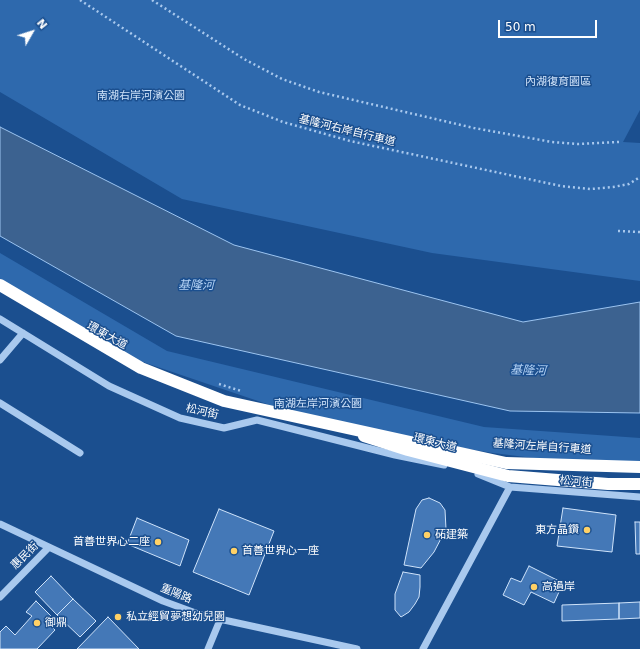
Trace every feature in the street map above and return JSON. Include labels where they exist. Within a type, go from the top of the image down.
[{"type":"highway","name":"環東大道","points":[[0,285],[142,368],[224,401],[506,463],[640,467]]},
{"type":"highway","name":"環東大道","points":[[0,285],[102,350],[154,375],[239,406],[356,434],[408,450],[508,476],[608,484],[640,484]]},
{"type":"street","name":"松河街","points":[[0,319],[109,386],[180,418],[224,428],[257,420],[396,455],[450,466],[490,478],[510,487],[640,497]]},
{"type":"street","points":[[0,360],[23,333]]},
{"type":"street","points":[[0,403],[80,453]]},
{"type":"street","points":[[423,649],[510,487]]},
{"type":"street","name":"重陽路","points":[[0,524],[163,601],[201,615],[357,649]]},
{"type":"street","name":"惠民街","points":[[0,597],[48,548]]},
{"type":"street","points":[[208,649],[220,620]]},
{"type":"path","name":"基隆河右岸自行車道","points":[[80,0],[240,105],[282,122],[350,141],[561,186],[591,189],[613,187],[629,184],[640,177]]},
{"type":"path","points":[[152,0],[244,59],[282,79],[320,92],[474,128],[552,142],[578,144],[619,142]]},
{"type":"path","points":[[618,231],[640,232]]},
{"type":"path","points":[[216,383],[245,392]]},
{"type":"green space","points":[[0,0],[640,0],[640,110],[623,142],[640,143],[640,281],[432,253],[182,199],[0,92]]},
{"type":"green space","name":"南湖左岸河濱公園","points":[[0,253],[167,351],[484,427],[640,438],[640,462],[566,462],[493,453],[401,438],[314,420],[137,360],[0,280]]},
{"type":"water","name":"基隆河","points":[[0,127],[234,245],[523,322],[640,302],[640,413],[510,411],[176,336],[0,236]]},
{"type":"building","name":"砳建築","points":[[429,498],[440,503],[445,510],[446,529],[434,552],[421,568],[404,565],[416,509],[422,500]]},
{"type":"building","name":"東方晶鑽","points":[[563,508],[616,515],[612,552],[557,546]]},
{"type":"building","name":"首善世界心一座","points":[[219,509],[274,531],[249,595],[193,572]]},
{"type":"building","name":"首善世界心二座","points":[[137,518],[189,540],[180,566],[127,544]]},
{"type":"building","points":[[635,522],[640,522],[640,554],[636,554]]},
{"type":"building","name":"高過岸","points":[[529,566],[563,583],[554,603],[531,592],[524,605],[503,595],[511,578],[521,582]]},
{"type":"building","points":[[403,572],[420,575],[420,587],[419,597],[415,604],[409,612],[401,617],[395,610],[395,594]]},
{"type":"building","points":[[51,576],[73,599],[57,615],[35,592]]},
{"type":"building","points":[[73,599],[96,621],[80,637],[57,615]]},
{"type":"building","name":"御鼎","points":[[36,601],[51,616],[46,621],[55,630],[37,649],[0,649],[0,632],[6,626],[15,635],[32,616],[26,612]]},
{"type":"building","points":[[640,602],[640,618],[619,619],[619,603]]},
{"type":"building","points":[[619,603],[619,619],[562,621],[562,605]]},
{"type":"building","points":[[108,617],[139,649],[77,649]]},
{"type":"place","name":"東方晶鑽","points":[[587,530]]},
{"type":"place","name":"砳建築","points":[[427,535]]},
{"type":"place","name":"首善世界心二座","points":[[158,542]]},
{"type":"place","name":"首善世界心一座","points":[[234,551]]},
{"type":"place","name":"高過岸","points":[[534,587]]},
{"type":"place","name":"私立經貿夢想幼兒園","points":[[118,617]]},
{"type":"place","name":"御鼎","points":[[37,623]]},
{"type":"park label","name":"內湖復育園區","points":[[558,82]]},
{"type":"park label","name":"南湖右岸河濱公園","points":[[141,96]]}]
